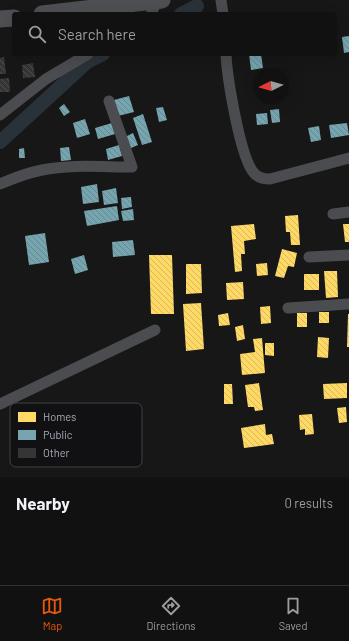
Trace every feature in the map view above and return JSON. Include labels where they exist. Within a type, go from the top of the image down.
[{"type":"main road","points":[[56,12],[127,2],[157,5]]},
{"type":"main road","points":[[0,19],[12,18]]},
{"type":"street","points":[[221,0],[223,12]]},
{"type":"street","points":[[0,114],[46,79],[85,56]]},
{"type":"street","points":[[226,56],[230,90],[241,139],[249,167],[254,174],[263,179],[270,179],[349,158]]},
{"type":"street","points":[[0,184],[29,173],[62,167],[132,167],[108,102]]},
{"type":"street","points":[[333,214],[349,212]]},
{"type":"street","points":[[309,257],[349,255]]},
{"type":"street","points":[[288,308],[349,304]]},
{"type":"street","points":[[0,404],[155,330]]},
{"type":"building: Homes","points":[[298,215],[300,245],[291,245],[290,232],[286,232],[285,216]]},
{"type":"building: Homes","points":[[254,224],[256,239],[244,241],[245,254],[241,254],[242,271],[235,272],[231,226]]},
{"type":"building: Homes","points":[[343,224],[349,224],[349,242],[345,242]]},
{"type":"building: Homes","points":[[282,249],[297,253],[294,267],[288,266],[284,278],[275,276]]},
{"type":"building: Homes","points":[[149,255],[172,255],[174,314],[151,314]]},
{"type":"building: Homes","points":[[267,263],[268,275],[257,276],[256,264]]},
{"type":"building: Homes","points":[[186,264],[201,264],[202,293],[186,294]]},
{"type":"building: Homes","points":[[324,271],[337,271],[338,297],[326,298]]},
{"type":"building: Homes","points":[[304,274],[319,274],[319,290],[304,290]]},
{"type":"building: Homes","points":[[243,282],[244,299],[227,300],[226,283]]},
{"type":"building: Homes","points":[[201,303],[204,349],[186,351],[183,304]]},
{"type":"building: Homes","points":[[270,306],[271,323],[261,324],[260,307]]},
{"type":"building: Homes","points":[[319,312],[329,312],[329,323],[319,323]]},
{"type":"building: Homes","points":[[228,313],[230,325],[219,326],[218,315]]},
{"type":"building: Homes","points":[[297,313],[307,313],[307,327],[297,327]]},
{"type":"building: Homes","points":[[348,314],[349,347],[347,347]]},
{"type":"building: Homes","points":[[243,325],[245,339],[237,341],[235,327]]},
{"type":"building: Homes","points":[[318,337],[329,338],[328,358],[317,357]]},
{"type":"building: Homes","points":[[262,338],[265,373],[242,375],[240,354],[255,352],[253,339]]},
{"type":"building: Homes","points":[[265,343],[274,343],[274,356],[265,355]]},
{"type":"building: Homes","points":[[259,383],[263,410],[255,411],[254,407],[248,407],[245,385]]},
{"type":"building: Homes","points":[[347,383],[347,398],[324,399],[323,384]]},
{"type":"building: Homes","points":[[224,384],[232,384],[233,404],[224,404]]},
{"type":"building: Homes","points":[[346,407],[347,422],[339,423],[337,408]]},
{"type":"building: Homes","points":[[312,414],[314,434],[305,435],[305,429],[300,430],[299,415]]},
{"type":"building: Homes","points":[[265,424],[266,435],[272,434],[274,444],[244,448],[241,428]]},
{"type":"building: Public","points":[[349,36],[349,52],[344,53],[342,37]]},
{"type":"building: Public","points":[[249,56],[261,56],[263,68],[253,68],[251,70]]},
{"type":"building: Public","points":[[129,96],[134,112],[118,116],[114,100]]},
{"type":"building: Public","points":[[64,104],[70,112],[64,116],[59,108]]},
{"type":"building: Public","points":[[163,107],[167,120],[159,122],[156,108]]},
{"type":"building: Public","points":[[279,109],[280,122],[272,123],[270,110]]},
{"type":"building: Public","points":[[267,113],[268,124],[257,125],[256,114]]},
{"type":"building: Public","points":[[143,114],[152,142],[142,145],[133,118]]},
{"type":"building: Public","points":[[85,119],[90,134],[77,138],[73,123]]},
{"type":"building: Public","points":[[112,123],[115,134],[98,139],[95,128]]},
{"type":"building: Public","points":[[347,123],[349,135],[331,138],[329,125]]},
{"type":"building: Public","points":[[319,126],[321,140],[311,142],[308,128]]},
{"type":"building: Public","points":[[133,133],[138,145],[131,148],[125,137]]},
{"type":"building: Public","points":[[119,145],[122,156],[108,160],[106,149]]},
{"type":"building: Public","points":[[69,147],[71,160],[61,161],[60,148]]},
{"type":"building: Public","points":[[24,148],[25,158],[19,158],[19,149]]},
{"type":"building: Public","points":[[97,184],[99,202],[83,204],[81,187]]},
{"type":"building: Public","points":[[116,188],[118,203],[104,205],[102,191]]},
{"type":"building: Public","points":[[131,197],[132,207],[122,209],[121,198]]},
{"type":"building: Public","points":[[117,206],[119,220],[87,226],[84,211]]},
{"type":"building: Public","points":[[133,209],[134,220],[123,221],[121,211]]},
{"type":"building: Public","points":[[45,233],[49,262],[29,265],[25,236]]},
{"type":"building: Public","points":[[133,240],[135,255],[113,257],[112,242]]},
{"type":"building: Public","points":[[84,255],[88,270],[75,274],[71,259]]},
{"type":"building: Other","points":[[4,57],[6,74],[0,74],[0,58]]},
{"type":"building: Other","points":[[33,63],[35,77],[23,78],[22,65]]},
{"type":"building: Other","points":[[9,78],[10,92],[0,92],[0,79]]},
{"type":"waterway","points":[[185,12],[197,6]]},
{"type":"waterway","points":[[0,142],[87,62],[99,56]]}]
